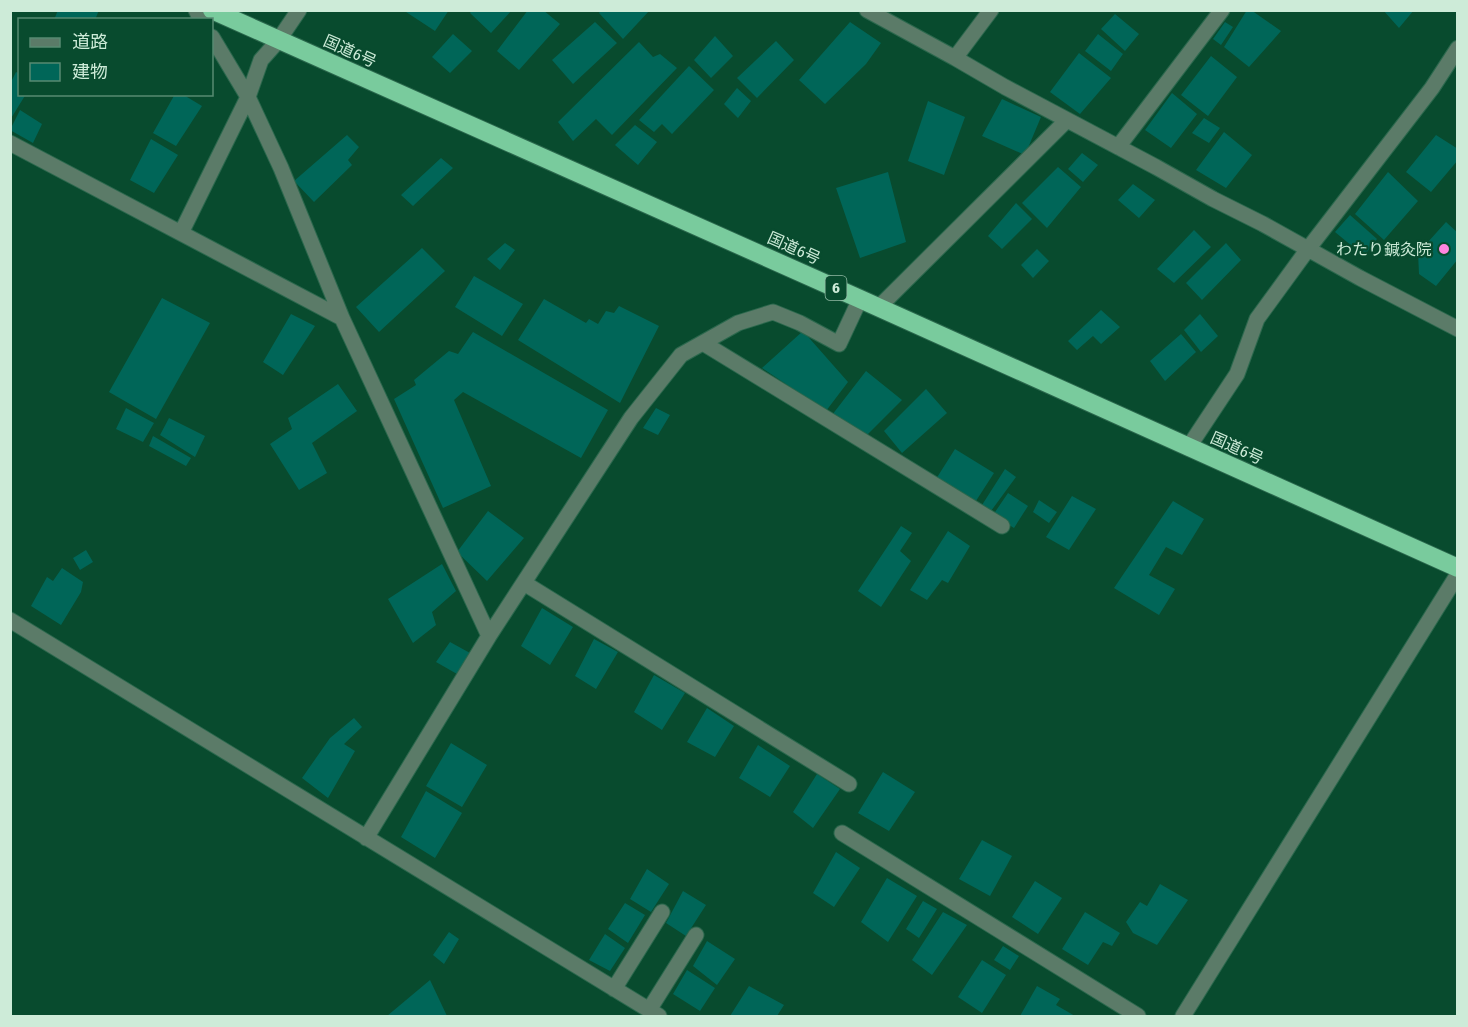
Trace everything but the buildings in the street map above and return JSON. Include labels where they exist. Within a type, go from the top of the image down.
[{"type":"highway","name":"国道6号","points":[[212,10],[1458,568]]},
{"type":"street","points":[[181,233],[248,97],[261,60],[299,10]]},
{"type":"street","points":[[867,10],[1005,87],[1458,329]]},
{"type":"street","points":[[955,58],[992,10]]},
{"type":"street","points":[[1118,147],[1222,10]]},
{"type":"street","points":[[213,39],[248,97],[281,168],[342,318],[489,636]]},
{"type":"street","points":[[1188,447],[1237,374],[1257,319],[1432,88],[1458,48]]},
{"type":"street","points":[[879,307],[1067,120]]},
{"type":"street","points":[[10,143],[342,318]]},
{"type":"street","points":[[366,838],[489,636],[631,418],[681,355],[738,323],[773,312],[800,323],[839,344],[860,299]]},
{"type":"street","points":[[703,343],[1002,526]]},
{"type":"street","points":[[1183,1017],[1458,574]]},
{"type":"street","points":[[524,583],[849,784]]},
{"type":"street","points":[[10,620],[654,1013],[696,935]]},
{"type":"street","points":[[842,833],[1138,1017]]},
{"type":"street","points":[[614,989],[662,912]]},
{"type":"place","name":"わたり鍼灸院","points":[[1444,249]]}]
